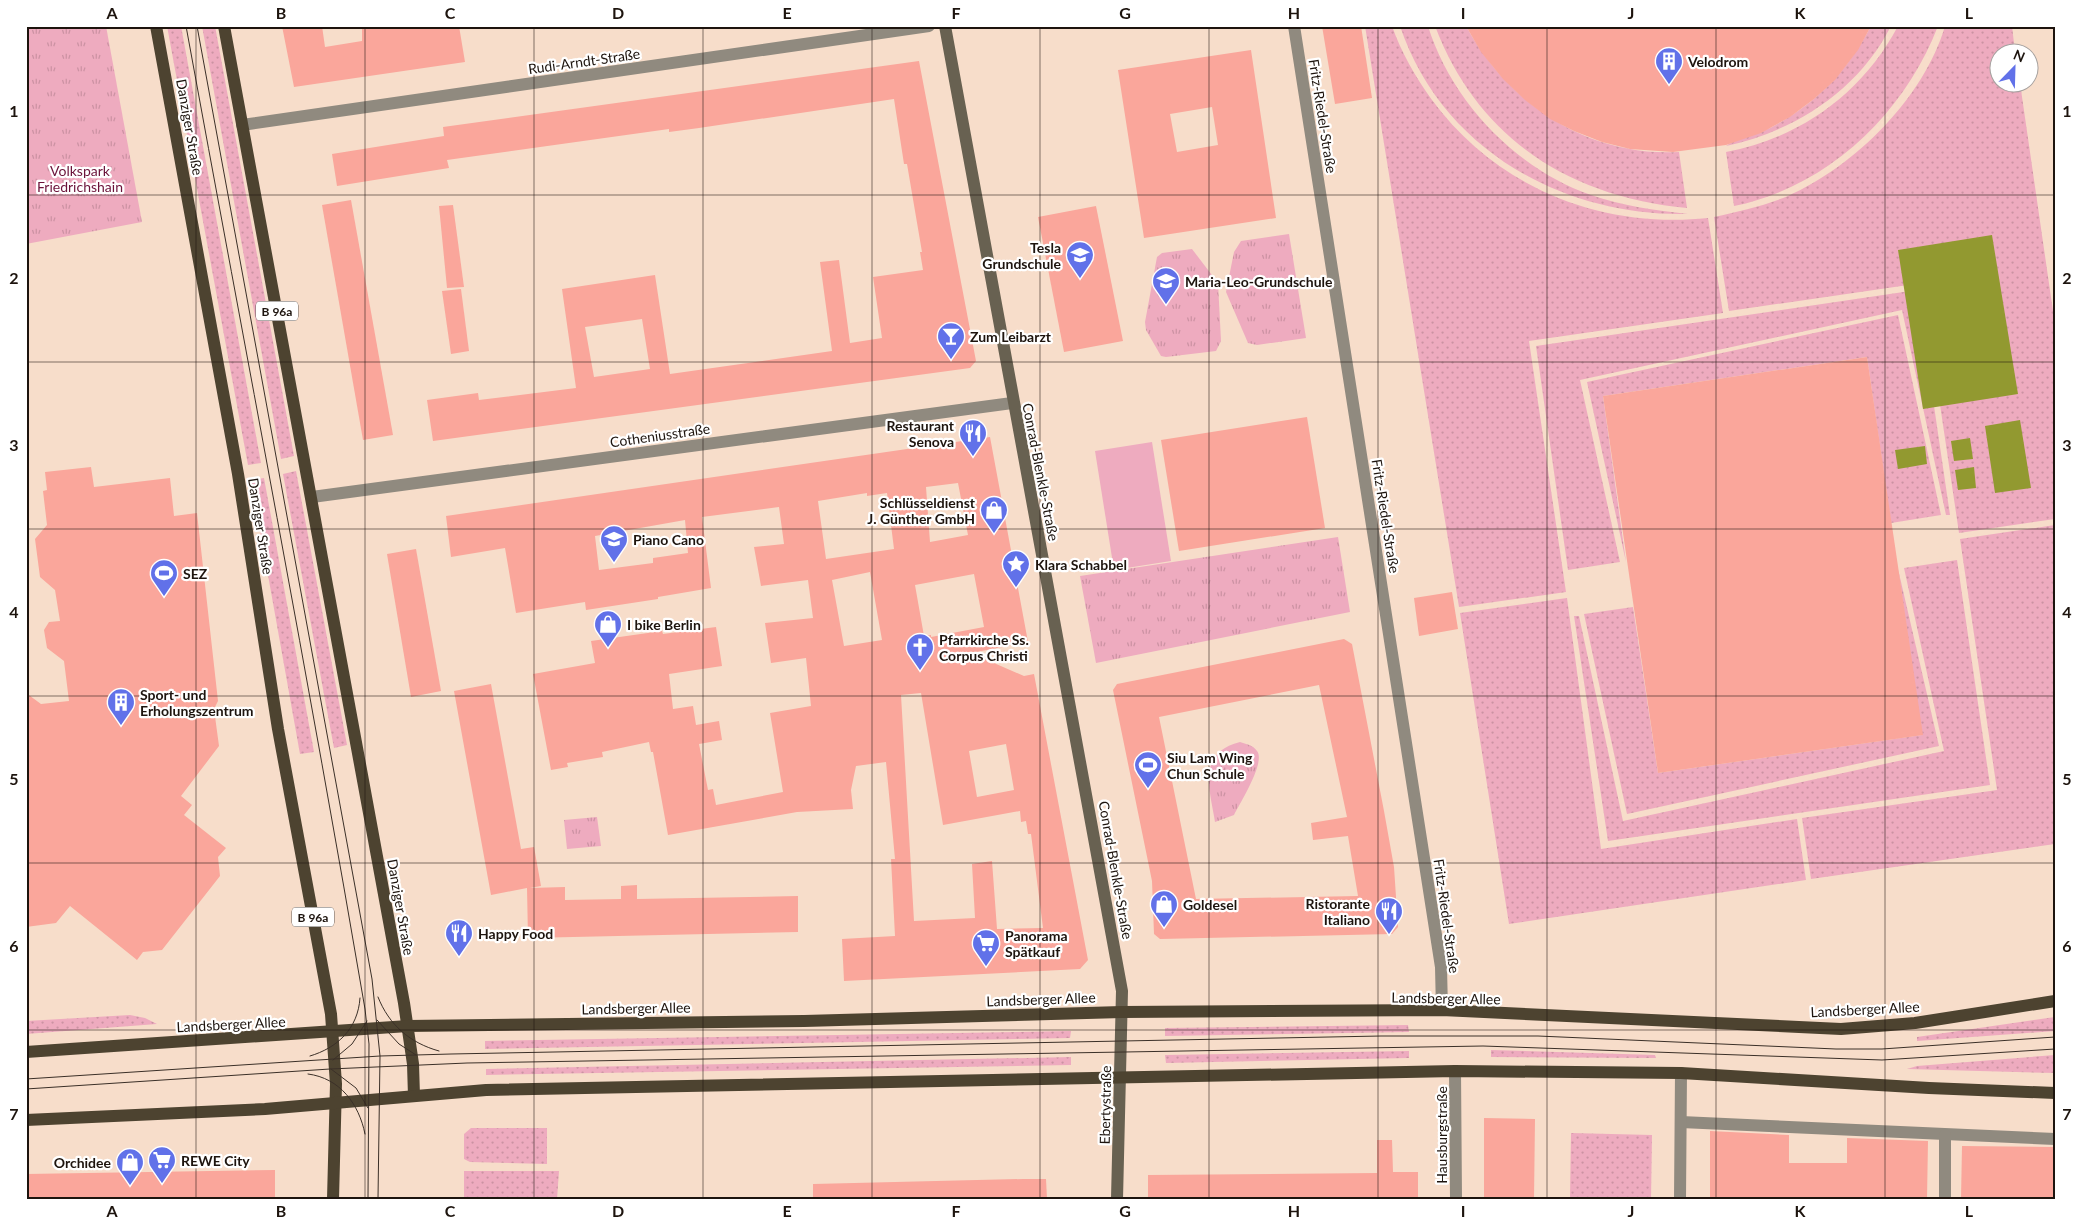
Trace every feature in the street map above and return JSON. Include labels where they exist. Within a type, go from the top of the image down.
[{"type":"main road","name":"Danziger Straße","points":[[156,26],[218,363],[278,729],[334,1031]]},
{"type":"main road","name":"Danziger Straße","points":[[224,26],[408,1026]]},
{"type":"main road","name":"Landsberger Allee","points":[[26,1052],[408,1026],[804,1021],[1122,1012],[1442,1010],[1841,1029],[1915,1023],[2055,1001]]},
{"type":"main road","name":"B 96a","points":[[408,1026],[414,1096]]},
{"type":"main road","name":"B 96a","points":[[333,1199],[336,1104],[334,1031]]},
{"type":"main road","points":[[26,1120],[265,1109],[486,1090],[1455,1071],[1681,1073],[1929,1088],[2055,1093]]},
{"type":"street","name":"Rudi-Arndt-Straße","points":[[242,125],[929,26]]},
{"type":"street","name":"Conrad-Blenkle-Straße","points":[[945,26],[1012,403],[1107,901],[1122,991],[1122,1012]]},
{"type":"street","name":"Fritz-Riedel-Straße","points":[[1294,26],[1441,967],[1442,1010]]},
{"type":"street","name":"Cotheniusstraße","points":[[312,497],[1012,403]]},
{"type":"street","name":"Ebertystraße","points":[[1117,1199],[1122,1012]]},
{"type":"street","name":"Hausburgstraße","points":[[1455,1071],[1456,1199]]},
{"type":"street","points":[[1680,1199],[1681,1073]]},
{"type":"street","points":[[1681,1122],[1836,1127],[1945,1135],[2055,1139]]},
{"type":"street","points":[[1945,1135],[1945,1199]]},
{"type":"green space","name":"Volkspark Friedrichshain","points":[[26,26],[106,26],[142,222],[26,244]]},
{"type":"green space","points":[[167,26],[181,26],[261,463],[248,465]]},
{"type":"green space","points":[[202,26],[215,26],[294,456],[281,459]]},
{"type":"green space","points":[[1365,26],[1392,26],[1409,64],[1432,100],[1458,131],[1487,157],[1520,179],[1554,196],[1591,209],[1629,217],[1668,220],[1708,218],[1723,313],[1529,341],[1566,592],[1459,607]]},
{"type":"green space","points":[[1400,26],[1428,26],[1439,54],[1453,81],[1470,106],[1490,129],[1538,169],[1564,184],[1603,199],[1639,207],[1688,214],[1641,212],[1596,203],[1553,188],[1512,167],[1476,140],[1445,108],[1419,70]]},
{"type":"green space","points":[[1435,26],[1466,26],[1483,54],[1504,79],[1528,101],[1554,120],[1583,135],[1613,145],[1645,151],[1679,152],[1687,208],[1644,202],[1604,191],[1567,175],[1533,155],[1503,130],[1476,101],[1453,66]]},
{"type":"green space","points":[[1871,26],[1891,26],[1861,70],[1842,89],[1800,119],[1752,139],[1726,146],[1772,127],[1817,97],[1852,57]]},
{"type":"green space","points":[[1898,26],[1938,26],[1923,58],[1905,89],[1883,117],[1859,142],[1831,164],[1801,182],[1768,196],[1734,206],[1726,152],[1779,136],[1803,124],[1826,109],[1847,92],[1866,72]]},
{"type":"green space","points":[[1945,26],[2012,26],[2014,42],[1988,42],[1988,92],[2021,92],[2055,325],[2055,519],[1959,533],[1922,283],[1729,311],[1714,217],[1779,200],[1813,183],[1838,167],[1884,127],[1904,104],[1921,79],[1935,53]]},
{"type":"green space","points":[[1289,234],[1306,338],[1257,345],[1248,343],[1226,292],[1234,252],[1241,241]]},
{"type":"green space","points":[[1192,249],[1218,283],[1221,341],[1216,351],[1161,356],[1146,330],[1145,322],[1157,257],[1162,253]]},
{"type":"green space","points":[[1917,290],[1950,515],[1946,515],[1902,310],[1580,380],[1620,562],[1568,570],[1536,346]]},
{"type":"green space","points":[[1898,315],[1941,515],[1891,523],[1867,357],[1603,396],[1626,562],[1587,382]]},
{"type":"green space","points":[[1152,442],[1171,561],[1114,570],[1095,451]]},
{"type":"green space","points":[[296,471],[347,745],[334,748],[283,474]]},
{"type":"green space","points":[[264,478],[314,752],[300,754],[251,480]]},
{"type":"green space","points":[[2055,525],[2055,844],[1811,879],[1802,818],[1997,790],[1960,539]]},
{"type":"green space","points":[[1338,537],[1350,612],[1096,663],[1080,576]]},
{"type":"green space","points":[[1957,560],[1990,785],[1608,841],[1574,616],[1579,616],[1623,821],[1944,751],[1904,568]]},
{"type":"green space","points":[[1898,569],[1939,746],[1627,814],[1584,614],[1633,607],[1658,773],[1922,735]]},
{"type":"green space","points":[[1567,598],[1601,849],[1797,819],[1806,880],[1509,924],[1460,613]]},
{"type":"green space","points":[[1240,742],[1251,746],[1257,751],[1259,756],[1258,764],[1234,815],[1215,822],[1209,786],[1211,764],[1226,747]]},
{"type":"green space","points":[[597,817],[601,846],[567,849],[564,820]]},
{"type":"green space","points":[[130,1015],[145,1018],[157,1024],[26,1034],[26,1021]]},
{"type":"green space","points":[[2055,1017],[2055,1031],[1917,1041],[1917,1037]]},
{"type":"green space","points":[[1408,1025],[1409,1032],[1165,1036],[1165,1028]]},
{"type":"green space","points":[[1071,1031],[1070,1038],[485,1049],[485,1041]]},
{"type":"green space","points":[[1491,1050],[1655,1055],[1656,1058],[1491,1057]]},
{"type":"green space","points":[[1409,1051],[1409,1058],[1166,1063],[1165,1055]]},
{"type":"green space","points":[[2055,1055],[2055,1073],[1907,1069],[1917,1066]]},
{"type":"green space","points":[[1071,1057],[1071,1065],[486,1075],[486,1069]]},
{"type":"green space","points":[[471,1128],[547,1128],[547,1164],[470,1162],[464,1159],[464,1134]]},
{"type":"green space","points":[[1571,1133],[1652,1135],[1651,1199],[1570,1199]]},
{"type":"green space","points":[[464,1171],[559,1171],[557,1199],[464,1199]]},
{"type":"shaded area","points":[[1992,235],[2018,394],[1923,409],[1898,250]]},
{"type":"shaded area","points":[[2020,420],[2031,488],[1995,493],[1985,426]]},
{"type":"shaded area","points":[[1970,438],[1973,459],[1954,461],[1951,441]]},
{"type":"shaded area","points":[[1925,446],[1927,464],[1898,469],[1895,450]]},
{"type":"shaded area","points":[[1974,467],[1976,488],[1958,490],[1955,470]]},
{"type":"building","points":[[282,26],[322,26],[325,47],[362,41],[362,26],[459,26],[465,62],[294,87]]},
{"type":"building","points":[[1322,26],[1361,26],[1372,98],[1335,104]]},
{"type":"building","name":"Velodrom","points":[[1466,26],[1871,26],[1858,50],[1835,80],[1790,117],[1761,133],[1726,145],[1673,152],[1630,149],[1602,142],[1550,119],[1525,100],[1503,79],[1481,52]]},
{"type":"building","points":[[1251,50],[1276,218],[1144,238],[1118,70]],"holes":[[[1212,107],[1218,145],[1177,152],[1170,114]]]},
{"type":"building","points":[[919,61],[976,361],[970,368],[433,441],[427,400],[478,393],[479,400],[576,388],[562,289],[655,275],[670,374],[832,351],[820,262],[839,260],[850,343],[882,338],[873,277],[923,270],[920,252],[922,252],[907,164],[904,164],[894,99],[699,128],[669,132],[669,129],[447,160],[449,168],[337,186],[332,154],[444,136],[443,127]],"holes":[[[642,319],[650,369],[594,377],[585,327]]]},
{"type":"building","points":[[351,200],[393,435],[363,440],[322,205]]},
{"type":"building","points":[[453,205],[464,287],[447,288],[439,206]]},
{"type":"building","name":"Tesla Grundschule","points":[[1096,206],[1123,341],[1064,352],[1038,217]]},
{"type":"building","points":[[461,289],[469,351],[451,354],[442,291]]},
{"type":"building","points":[[1867,357],[1923,735],[1658,773],[1603,396]]},
{"type":"building","points":[[1307,417],[1325,528],[1179,551],[1161,440]]},
{"type":"building","points":[[990,437],[1028,642],[971,653],[1024,676],[1034,674],[1088,960],[1080,969],[844,981],[842,939],[895,936],[891,859],[895,859],[886,762],[856,766],[851,790],[853,809],[797,812],[668,835],[653,752],[651,752],[649,742],[602,752],[603,757],[567,763],[568,767],[551,770],[533,674],[595,663],[591,641],[662,631],[663,634],[716,627],[722,666],[669,674],[673,709],[693,706],[696,725],[719,721],[722,740],[699,744],[708,790],[713,789],[716,805],[783,792],[770,713],[811,706],[806,658],[771,663],[765,623],[813,618],[808,580],[761,586],[754,547],[784,544],[779,507],[702,517],[711,588],[658,597],[658,599],[586,610],[585,602],[516,613],[505,548],[451,557],[446,516]],"holes":[[[958,483],[968,535],[930,542],[926,487]],[[867,493],[867,496],[887,493],[894,549],[826,559],[818,501]],[[685,520],[688,553],[653,558],[653,563],[599,570],[595,536]],[[870,572],[882,640],[844,646],[832,580]],[[974,574],[984,627],[931,637],[931,635],[924,636],[915,585]],[[921,693],[943,825],[1020,811],[1021,822],[1026,821],[1028,834],[1031,834],[1043,928],[997,929],[992,861],[972,864],[975,918],[914,921],[901,695]],[[1006,744],[1014,790],[977,797],[969,751]]]},
{"type":"building","name":"Sport- und Erholungszentrum","points":[[91,467],[94,487],[170,478],[174,516],[197,513],[218,701],[214,709],[219,746],[181,796],[192,805],[184,815],[226,848],[218,857],[220,876],[162,950],[143,952],[137,960],[70,906],[56,923],[26,927],[26,693],[41,704],[69,701],[64,661],[47,648],[44,630],[49,622],[60,621],[55,590],[40,577],[35,539],[47,525],[43,491],[47,490],[45,472]]},
{"type":"building","points":[[416,549],[441,691],[411,697],[387,554]]},
{"type":"building","points":[[1452,592],[1458,629],[1419,636],[1414,598]]},
{"type":"building","points":[[1344,639],[1352,644],[1394,867],[1398,927],[1392,934],[1160,939],[1154,934],[1152,881],[1113,690],[1117,684]],"holes":[[[1319,685],[1347,817],[1311,823],[1313,840],[1348,836],[1358,896],[1196,899],[1159,717]]]},
{"type":"building","points":[[491,684],[521,849],[534,847],[541,886],[530,888],[565,887],[565,900],[621,899],[621,886],[637,885],[637,899],[798,896],[798,932],[528,938],[527,888],[491,895],[454,691]]},
{"type":"building","points":[[1484,1118],[1535,1119],[1534,1199],[1484,1199]]},
{"type":"building","points":[[1710,1131],[1789,1135],[1789,1163],[1847,1163],[1847,1138],[1928,1141],[1927,1199],[1710,1199]]},
{"type":"building","points":[[1377,1140],[1392,1140],[1393,1172],[1418,1172],[1418,1199],[1148,1199],[1148,1175],[1377,1173]]},
{"type":"building","points":[[1962,1146],[2055,1147],[2055,1199],[1961,1199]]},
{"type":"building","points":[[275,1170],[275,1199],[26,1199],[26,1174]]},
{"type":"building","points":[[1046,1179],[1047,1199],[813,1199],[813,1184]]},
{"type":"tram line","points":[[186,26],[300,640],[365,1009],[369,1044],[368,1199]]},
{"type":"tram line","points":[[197,26],[372,979],[380,1056],[378,1199]]},
{"type":"tram line","points":[[378,997],[388,1016],[402,1032],[419,1043],[439,1051]]},
{"type":"tram line","points":[[310,1056],[329,1048],[344,1036],[355,1019],[360,998]]},
{"type":"tram line","points":[[377,1020],[399,1044],[416,1055]]},
{"type":"tram line","points":[[333,1060],[352,1044],[367,1021]]},
{"type":"tram line","points":[[26,1079],[380,1056],[451,1054],[1381,1036],[1538,1036],[1836,1049],[1882,1049],[2055,1037]]},
{"type":"tram line","points":[[26,1089],[330,1069],[467,1063],[1483,1046],[1882,1060],[2055,1049]]},
{"type":"tram line","points":[[331,1069],[356,1088],[368,1108]]},
{"type":"tram line","points":[[308,1074],[330,1081],[346,1094],[358,1113],[365,1134]]},
{"type":"place","name":"Velodrom","points":[[1669,85]]},
{"type":"place","name":"Tesla Grundschule","points":[[1080,279]]},
{"type":"place","name":"Maria-Leo-Grundschule","points":[[1166,305]]},
{"type":"place","name":"Zum Leibarzt","points":[[951,360]]},
{"type":"place","name":"Restaurant Senova","points":[[973,457]]},
{"type":"place","name":"Schlüsseldienst J. Günther GmbH","points":[[994,534]]},
{"type":"place","name":"Piano Cano","points":[[614,563]]},
{"type":"place","name":"Klara Schabbel","points":[[1016,588]]},
{"type":"place","name":"SEZ","points":[[164,597]]},
{"type":"place","name":"I bike Berlin","points":[[608,648]]},
{"type":"place","name":"Pfarrkirche Ss. Corpus Christi","points":[[920,671]]},
{"type":"place","name":"Sport- und Erholungszentrum","points":[[121,726]]},
{"type":"place","name":"Siu Lam Wing Chun Schule","points":[[1148,789]]},
{"type":"place","name":"Goldesel","points":[[1164,928]]},
{"type":"place","name":"Ristorante Italiano","points":[[1389,935]]},
{"type":"place","name":"Happy Food","points":[[459,957]]},
{"type":"place","name":"Panorama Spätkauf","points":[[986,967]]},
{"type":"place","name":"REWE City","points":[[162,1184]]},
{"type":"place","name":"Orchidee","points":[[130,1186]]}]
